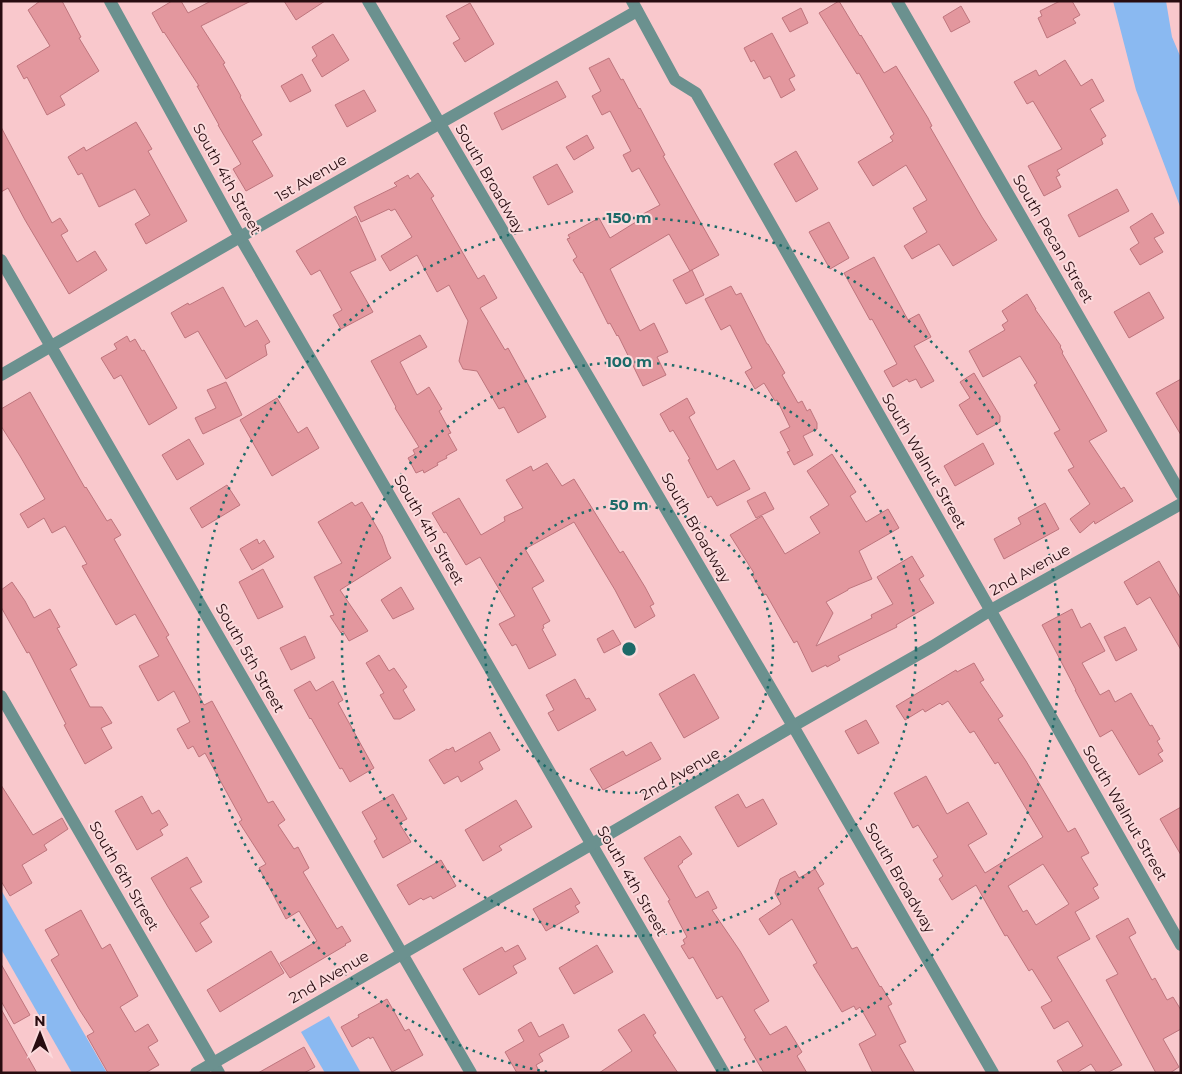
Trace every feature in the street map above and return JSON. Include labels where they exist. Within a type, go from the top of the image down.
[{"type":"street","name":"South 4th Street","points":[[110,1],[240,237],[724,1073]]},
{"type":"street","name":"South Broadway","points":[[368,1],[994,1073]]},
{"type":"street","name":"South Pecan Street","points":[[897,1],[1181,494]]},
{"type":"street","name":"1st Avenue","points":[[1,375],[439,124],[634,6]]},
{"type":"street","name":"South Walnut Street","points":[[634,6],[675,80],[696,93],[1181,945]]},
{"type":"street","name":"South 5th Street","points":[[1,260],[472,1073]]},
{"type":"street","name":"2nd Avenue","points":[[196,1073],[216,1068],[402,953],[933,646],[991,610],[1181,504]]},
{"type":"street","name":"South 6th Street","points":[[1,696],[216,1068]]},
{"type":"water","points":[[1113,1],[1166,1],[1172,37],[1181,58],[1181,209],[1136,90]]},
{"type":"water","points":[[1,890],[107,1073],[72,1073],[1,949]]},
{"type":"water","points":[[329,1016],[361,1073],[325,1073],[301,1032]]},
{"type":"building","points":[[40,1],[62,1],[81,37],[79,38],[99,71],[60,96],[65,105],[47,115],[27,77],[24,79],[17,66],[50,46],[28,10]]},
{"type":"building","points":[[172,1],[181,1],[188,13],[211,1],[251,1],[201,26],[225,63],[223,64],[262,135],[252,141],[273,176],[246,191],[233,169],[241,164],[197,86],[199,86],[163,33],[152,13]]},
{"type":"building","points":[[284,1],[325,1],[296,20]]},
{"type":"building","points":[[839,1],[884,73],[896,66],[928,118],[932,126],[930,127],[997,240],[953,266],[939,244],[912,259],[904,246],[927,232],[913,208],[927,200],[906,165],[873,186],[858,162],[893,141],[890,137],[894,134],[859,73],[857,74],[819,13]]},
{"type":"building","points":[[1060,1],[1072,1],[1080,15],[1073,19],[1076,23],[1047,38],[1038,18],[1042,16],[1040,11]]},
{"type":"building","points":[[470,3],[494,44],[465,62],[453,43],[460,39],[446,16]]},
{"type":"building","points":[[961,6],[970,22],[951,32],[943,17]]},
{"type":"building","points":[[801,8],[808,23],[790,32],[782,18]]},
{"type":"building","points":[[772,33],[795,76],[789,79],[795,90],[781,98],[770,76],[764,79],[754,60],[751,62],[744,48]]},
{"type":"building","points":[[333,34],[349,60],[322,77],[312,60],[317,56],[312,47]]},
{"type":"building","points":[[609,58],[640,108],[665,155],[663,156],[719,255],[690,271],[669,234],[610,269],[640,331],[654,323],[668,352],[657,357],[666,375],[643,386],[618,335],[610,323],[608,324],[582,272],[573,260],[577,257],[567,239],[570,238],[568,235],[599,218],[610,238],[644,217],[643,214],[660,205],[639,168],[632,172],[623,155],[631,151],[610,111],[602,115],[592,96],[601,91],[589,68]]},
{"type":"building","points":[[1065,60],[1081,86],[1092,79],[1104,101],[1090,109],[1106,136],[1101,139],[1103,144],[1057,170],[1060,175],[1056,177],[1061,187],[1044,196],[1028,166],[1062,149],[1033,101],[1027,104],[1014,82],[1036,70],[1039,76]]},
{"type":"building","points":[[302,74],[311,91],[290,102],[281,86]]},
{"type":"building","points":[[557,81],[566,97],[502,130],[494,113]]},
{"type":"building","points":[[364,90],[376,111],[347,127],[335,105]]},
{"type":"building","points":[[136,122],[152,149],[148,151],[187,221],[146,244],[135,224],[150,215],[135,189],[99,207],[82,173],[78,175],[68,157],[84,147],[86,151]]},
{"type":"building","points":[[1,127],[52,223],[60,218],[68,231],[61,235],[77,262],[95,251],[107,270],[69,294],[8,188],[1,192]]},
{"type":"building","points":[[587,135],[594,148],[574,160],[566,147]]},
{"type":"building","points":[[796,151],[818,189],[796,202],[774,164]]},
{"type":"building","points":[[557,164],[573,192],[548,205],[533,177]]},
{"type":"building","points":[[418,173],[434,196],[431,198],[478,279],[484,275],[497,298],[480,308],[505,350],[508,348],[546,417],[518,433],[504,407],[499,409],[477,371],[463,369],[459,361],[468,321],[449,285],[437,292],[417,255],[390,271],[381,256],[412,237],[395,209],[391,211],[389,209],[361,222],[354,207],[397,186],[394,183],[408,175],[410,179]]},
{"type":"building","points":[[1117,189],[1129,211],[1079,237],[1068,215]]},
{"type":"building","points":[[1152,213],[1164,233],[1154,238],[1163,252],[1140,265],[1130,249],[1139,243],[1130,227]]},
{"type":"building","points":[[356,216],[376,260],[350,272],[373,312],[341,329],[333,315],[342,310],[320,270],[311,275],[296,251]]},
{"type":"building","points":[[829,222],[849,258],[830,269],[809,232]]},
{"type":"building","points":[[874,257],[908,320],[919,314],[931,337],[914,346],[934,381],[921,388],[916,379],[909,382],[907,379],[893,387],[884,371],[897,364],[844,273]]},
{"type":"building","points":[[692,270],[704,295],[686,304],[673,280]]},
{"type":"building","points":[[731,286],[736,295],[741,293],[767,344],[785,373],[782,375],[798,403],[802,401],[807,411],[810,409],[817,423],[817,429],[803,436],[813,455],[794,465],[787,452],[790,451],[780,432],[790,427],[777,400],[775,401],[764,383],[755,389],[745,372],[752,368],[730,325],[721,330],[705,299]]},
{"type":"building","points":[[223,287],[245,327],[257,320],[270,342],[265,345],[267,355],[226,379],[198,331],[185,338],[171,313]]},
{"type":"building","points":[[1149,292],[1164,318],[1129,338],[1114,312]]},
{"type":"building","points":[[1027,294],[1035,309],[1061,346],[1062,353],[1107,431],[1089,441],[1121,489],[1124,487],[1133,501],[1095,524],[1094,521],[1080,533],[1070,519],[1090,504],[1068,470],[1074,467],[1054,433],[1060,430],[1034,385],[1037,383],[1020,356],[983,377],[969,351],[1005,330],[1002,325],[1008,321],[1002,311]]},
{"type":"building","points":[[420,335],[427,347],[400,362],[417,395],[429,387],[442,409],[439,411],[451,433],[448,434],[457,450],[424,473],[423,470],[416,473],[408,458],[415,454],[413,450],[419,447],[395,408],[371,361]]},
{"type":"building","points":[[127,336],[130,342],[135,339],[142,351],[144,350],[177,408],[149,425],[121,375],[114,379],[101,358],[117,349],[114,344]]},
{"type":"building","points":[[974,373],[1000,416],[1000,422],[977,435],[959,405],[970,398],[960,382]]},
{"type":"building","points":[[1181,379],[1181,435],[1156,393]]},
{"type":"building","points":[[226,382],[242,415],[203,434],[195,418],[216,408],[207,390]]},
{"type":"building","points":[[30,392],[85,488],[107,521],[111,519],[121,535],[114,539],[169,635],[166,637],[204,705],[212,701],[268,803],[273,801],[285,820],[278,825],[294,849],[298,847],[309,868],[303,872],[337,929],[342,926],[351,941],[290,978],[280,963],[317,941],[299,911],[286,919],[259,868],[266,864],[239,822],[242,820],[205,753],[199,757],[193,746],[188,749],[177,729],[190,722],[174,691],[158,701],[139,666],[159,656],[135,614],[116,625],[82,566],[87,564],[65,526],[52,533],[44,518],[28,528],[20,514],[45,499],[1,426],[1,409]]},
{"type":"building","points":[[277,398],[298,433],[307,427],[319,448],[272,476],[240,420]]},
{"type":"building","points":[[687,398],[695,413],[689,417],[717,470],[734,460],[750,489],[717,506],[711,496],[708,498],[688,460],[690,459],[673,430],[670,432],[660,414]]},
{"type":"building","points":[[189,439],[204,464],[177,480],[162,455]]},
{"type":"building","points":[[983,443],[994,464],[955,486],[944,466]]},
{"type":"building","points":[[832,454],[856,492],[850,496],[866,522],[888,509],[899,528],[859,551],[872,579],[848,589],[826,602],[833,613],[816,646],[872,618],[871,615],[893,604],[877,577],[912,556],[924,576],[919,579],[934,603],[896,625],[897,627],[838,656],[840,660],[812,672],[797,641],[794,643],[730,535],[762,516],[785,554],[820,533],[810,517],[829,505],[807,471]]},
{"type":"building","points":[[547,463],[562,486],[574,479],[620,553],[623,551],[645,587],[654,604],[650,606],[655,616],[635,628],[615,590],[574,522],[525,549],[544,581],[532,588],[550,621],[543,625],[544,628],[542,629],[556,655],[529,669],[516,644],[512,646],[499,624],[515,616],[480,557],[466,565],[432,513],[459,498],[481,535],[505,521],[504,517],[523,508],[506,480],[531,466],[533,471]]},
{"type":"building","points":[[227,485],[240,505],[202,528],[190,508]]},
{"type":"building","points":[[765,492],[774,509],[756,518],[747,501]]},
{"type":"building","points":[[352,502],[355,506],[362,502],[382,536],[391,558],[340,590],[368,631],[349,641],[343,631],[341,633],[330,616],[334,615],[314,577],[342,563],[318,522]]},
{"type":"building","points":[[1045,503],[1059,529],[1004,559],[994,539],[1021,524],[1018,518]]},
{"type":"building","points":[[257,539],[259,544],[264,540],[274,557],[252,570],[240,549]]},
{"type":"building","points":[[1159,561],[1181,599],[1181,650],[1150,597],[1137,605],[1124,582]]},
{"type":"building","points":[[263,569],[283,607],[258,619],[239,582]]},
{"type":"building","points":[[12,582],[34,618],[50,609],[60,627],[57,628],[77,665],[70,669],[90,707],[102,707],[112,723],[101,728],[112,748],[85,764],[29,652],[27,653],[1,607],[1,590]]},
{"type":"building","points":[[401,587],[414,609],[393,619],[381,600]]},
{"type":"building","points":[[1072,609],[1081,628],[1090,623],[1105,651],[1082,663],[1100,695],[1109,690],[1115,702],[1131,693],[1150,726],[1152,725],[1160,739],[1157,741],[1163,751],[1158,754],[1163,761],[1139,775],[1112,730],[1100,737],[1042,625]]},
{"type":"building","points":[[1125,627],[1137,650],[1116,661],[1104,637]]},
{"type":"building","points":[[613,630],[621,644],[604,653],[597,639]]},
{"type":"building","points":[[305,636],[315,658],[291,670],[280,648]]},
{"type":"building","points":[[379,655],[389,671],[394,668],[407,687],[403,690],[415,710],[400,719],[394,719],[380,695],[384,693],[366,663]]},
{"type":"building","points":[[974,663],[984,680],[980,682],[1003,716],[998,719],[1026,761],[1068,832],[1075,828],[1089,853],[1081,857],[1098,885],[1093,888],[1099,898],[1075,912],[1090,939],[1057,957],[1122,1065],[1107,1073],[1097,1073],[1091,1064],[1076,1073],[1064,1073],[1057,1061],[1083,1046],[1068,1021],[1054,1029],[1041,1007],[1052,1001],[1032,969],[1029,971],[1007,935],[1005,936],[976,885],[952,900],[939,879],[943,876],[933,860],[938,857],[918,825],[913,828],[894,793],[926,776],[947,814],[968,802],[987,834],[968,845],[985,873],[1043,837],[998,762],[995,764],[974,731],[970,733],[948,701],[942,705],[940,703],[925,712],[923,709],[905,720],[896,706],[956,670],[957,672]],"holes":[[[1043,864],[1069,904],[1036,925],[1027,910],[1023,912],[1008,886]]]},
{"type":"building","points":[[694,674],[719,718],[684,738],[659,694]]},
{"type":"building","points":[[575,679],[586,699],[589,698],[596,710],[558,731],[548,713],[554,710],[546,695]]},
{"type":"building","points":[[310,681],[316,691],[333,681],[343,700],[338,703],[374,768],[350,782],[342,768],[340,769],[294,690]]},
{"type":"building","points":[[866,720],[879,743],[858,754],[845,731]]},
{"type":"building","points":[[490,732],[500,750],[479,762],[483,769],[461,782],[458,776],[444,784],[429,760],[453,747],[455,752]]},
{"type":"building","points":[[651,742],[661,759],[603,790],[590,769],[623,751],[626,756]]},
{"type":"building","points":[[1,785],[33,835],[62,818],[68,829],[44,845],[47,850],[22,865],[32,883],[10,896],[1,881]]},
{"type":"building","points":[[393,794],[407,819],[399,823],[411,842],[383,858],[374,841],[377,839],[362,812]]},
{"type":"building","points":[[738,794],[746,808],[763,799],[777,824],[738,847],[715,807]]},
{"type":"building","points":[[142,796],[152,814],[159,810],[168,825],[160,830],[163,835],[137,850],[115,811]]},
{"type":"building","points":[[516,800],[532,827],[499,846],[502,850],[483,861],[465,830]]},
{"type":"building","points":[[1181,807],[1181,855],[1160,819]]},
{"type":"building","points":[[680,836],[692,854],[678,866],[696,898],[708,891],[717,908],[712,910],[740,951],[769,1001],[754,1010],[770,1035],[786,1026],[802,1052],[797,1056],[807,1073],[764,1073],[722,996],[717,999],[693,957],[689,959],[681,946],[685,944],[683,940],[687,937],[668,901],[670,900],[644,858]]},
{"type":"building","points":[[187,857],[202,882],[190,888],[209,917],[200,923],[212,942],[196,952],[151,878]]},
{"type":"building","points":[[441,860],[456,886],[433,899],[431,896],[423,900],[421,898],[409,905],[397,885]]},
{"type":"building","points":[[815,869],[824,884],[818,888],[852,949],[857,947],[892,1004],[888,1006],[906,1042],[899,1045],[915,1073],[873,1073],[859,1044],[876,1035],[860,1007],[856,1010],[854,1006],[842,1012],[813,965],[817,963],[792,919],[769,935],[759,919],[781,904],[775,893],[780,879],[795,871],[799,878]]},
{"type":"building","points":[[571,888],[580,903],[575,906],[579,912],[546,931],[533,909]]},
{"type":"building","points":[[81,910],[102,949],[110,944],[138,996],[120,1007],[135,1032],[148,1024],[158,1041],[148,1047],[159,1065],[145,1073],[108,1073],[87,1036],[94,1032],[51,960],[59,955],[45,930]]},
{"type":"building","points":[[1128,918],[1136,933],[1129,937],[1152,980],[1155,978],[1167,1000],[1173,997],[1181,1010],[1181,1029],[1163,1039],[1179,1067],[1170,1073],[1156,1073],[1106,980],[1118,974],[1096,936]]},
{"type":"building","points":[[518,945],[526,959],[513,966],[517,973],[479,995],[463,969],[502,947],[505,952]]},
{"type":"building","points":[[597,945],[613,972],[574,994],[559,968]]},
{"type":"building","points":[[271,951],[284,973],[220,1012],[207,990]]},
{"type":"building","points":[[1,964],[30,1015],[14,1024],[1,1001]]},
{"type":"building","points":[[387,999],[405,1031],[409,1029],[423,1055],[392,1072],[373,1037],[370,1039],[369,1037],[352,1047],[341,1027]]},
{"type":"building","points":[[1,1009],[37,1073],[1,1073]]},
{"type":"building","points":[[644,1014],[656,1033],[653,1035],[678,1073],[599,1073],[632,1051],[618,1030]]},
{"type":"building","points":[[531,1022],[539,1037],[563,1024],[569,1037],[539,1054],[543,1061],[536,1065],[540,1073],[517,1073],[505,1052],[524,1041],[518,1030]]},
{"type":"building","points":[[304,1047],[315,1067],[304,1073],[258,1073]]}]
